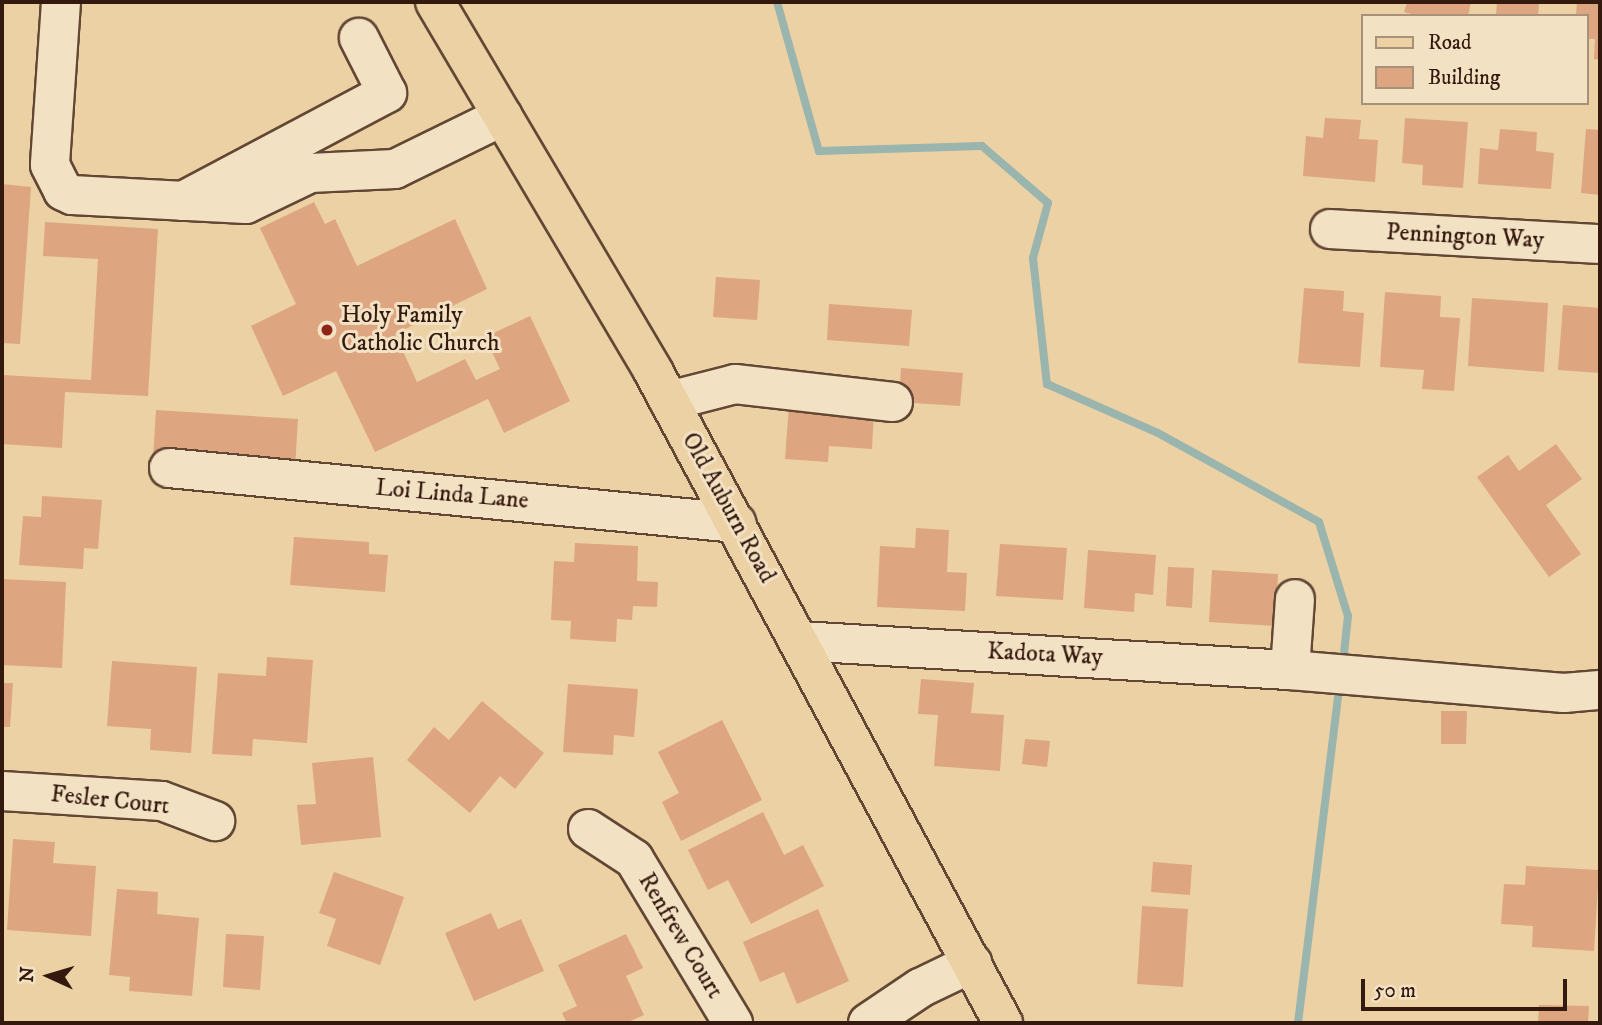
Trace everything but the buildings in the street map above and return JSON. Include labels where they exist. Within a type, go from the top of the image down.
[{"type":"main road","name":"Old Auburn Road","points":[[435,2],[669,401],[1003,1023]]},
{"type":"street","points":[[61,2],[52,173],[72,195],[246,204],[310,173],[394,169],[503,116]]},
{"type":"street","points":[[183,201],[387,93],[359,38]]},
{"type":"street","name":"Pennington Way","points":[[1330,229],[1600,244]]},
{"type":"street","points":[[669,401],[735,384],[892,401]]},
{"type":"street","name":"Loi Linda Lane","points":[[169,468],[736,523]]},
{"type":"street","points":[[1295,598],[1322,673]]},
{"type":"street","name":"Kadota Way","points":[[800,641],[1322,673],[1564,693],[1600,690]]},
{"type":"street","name":"Fesler Court","points":[[2,791],[162,801],[215,821]]},
{"type":"street","name":"Renfrew Court","points":[[588,829],[635,859],[733,1023]]},
{"type":"street","points":[[868,1023],[920,988],[972,963]]},
{"type":"waterway","points":[[777,2],[819,151],[982,146],[1048,203],[1033,258],[1047,384],[1158,433],[1319,522],[1348,616],[1343,663]]},
{"type":"waterway","points":[[1298,1023],[1340,683]]},
{"type":"place","name":"Holy Family Catholic Church","points":[[327,330]]}]
